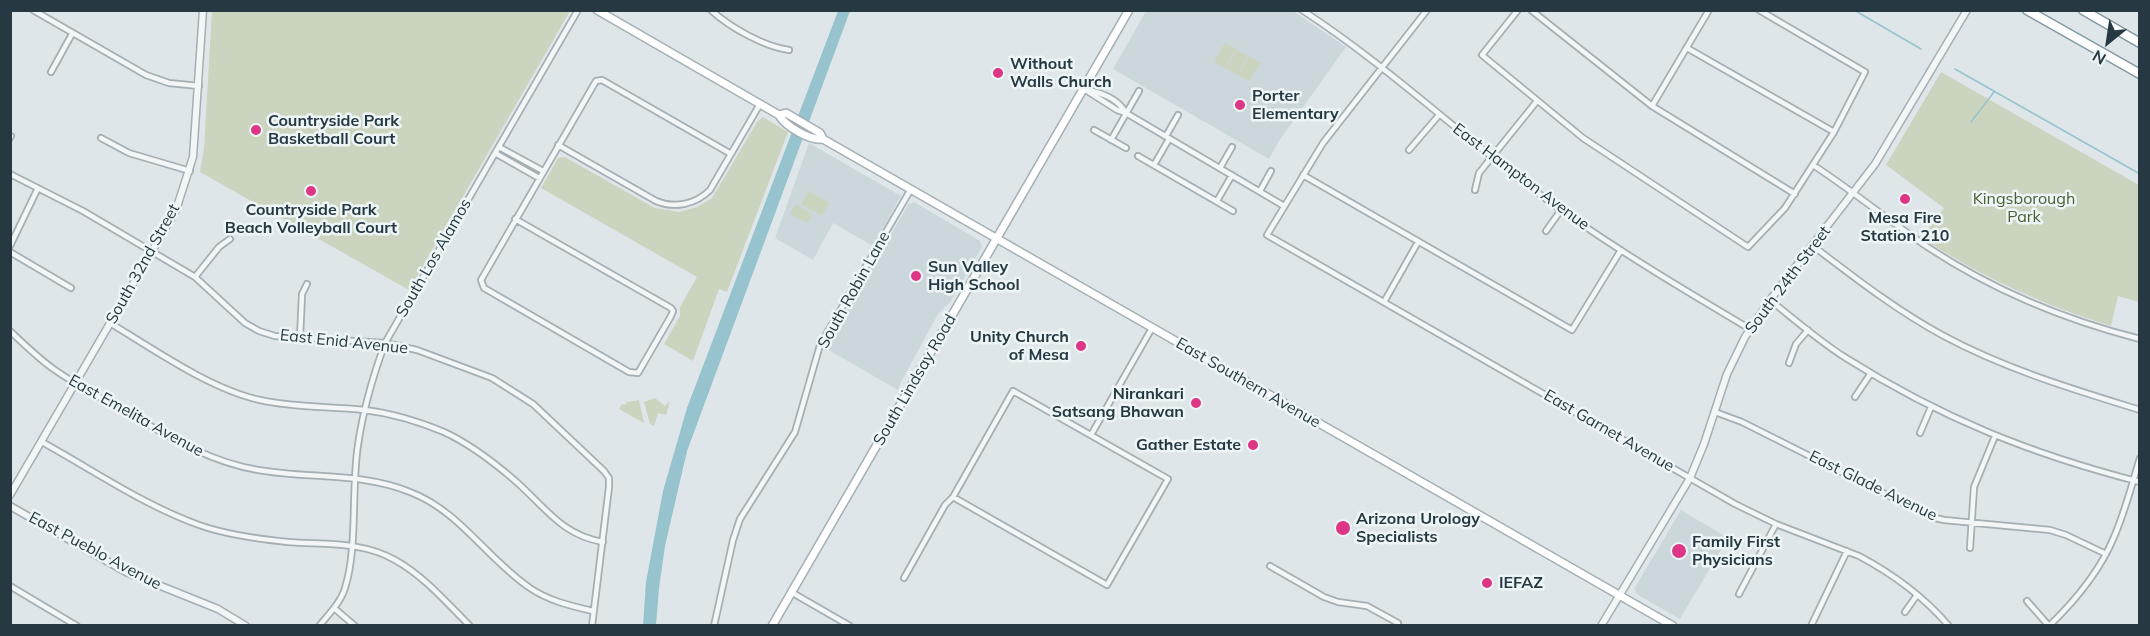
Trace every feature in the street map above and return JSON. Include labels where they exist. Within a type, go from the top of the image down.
[{"type":"highway","points":[[2027,10],[2139,76]]},
{"type":"highway","points":[[2083,10],[2139,43]]},
{"type":"main road","name":"East Southern Avenue","points":[[597,10],[779,115],[782,121],[806,135],[816,140],[823,139]]},
{"type":"main road","name":"South Lindsay Road","points":[[772,626],[1129,10]]},
{"type":"main road","name":"East Southern Avenue","points":[[779,115],[786,113],[820,132],[823,139],[1673,626]]},
{"type":"street","points":[[33,10],[72,34],[158,80],[177,85],[199,86]]},
{"type":"street","name":"South 32nd Street","points":[[10,495],[176,210],[194,157],[204,10]]},
{"type":"street","name":"South Los Alamos","points":[[319,626],[334,608],[345,588],[352,545],[358,444],[371,381],[385,343],[578,10]]},
{"type":"street","points":[[711,10],[721,19],[770,46],[789,51]]},
{"type":"street","name":"East Hampton Avenue","points":[[1302,10],[1381,68],[1561,210],[1621,250],[1750,329]]},
{"type":"street","points":[[1518,10],[1482,55],[1583,138],[1748,247],[1775,221],[1795,194],[1834,132],[1865,72],[1759,10]]},
{"type":"street","points":[[1531,10],[1652,106],[1795,194]]},
{"type":"street","points":[[1652,106],[1709,10]]},
{"type":"street","name":"South 24th Street","points":[[1601,626],[1690,478],[1731,365],[1750,329],[1855,192],[1887,145],[1967,10]]},
{"type":"street","points":[[1084,89],[1111,107],[1126,113],[1284,206],[1323,143],[1425,11]]},
{"type":"street","points":[[51,72],[72,34]]},
{"type":"street","points":[[1687,48],[1834,132]]},
{"type":"street","points":[[515,219],[669,306],[673,311],[638,373],[629,372],[483,288],[480,282],[515,219],[596,81],[602,80],[731,154]]},
{"type":"street","points":[[1084,89],[1103,94],[1120,104],[1126,113]]},
{"type":"street","points":[[1111,140],[1139,91]]},
{"type":"street","points":[[1111,107],[1115,101]]},
{"type":"street","points":[[1475,190],[1479,172],[1537,101]]},
{"type":"street","points":[[558,146],[656,201],[671,205],[685,204],[706,194],[760,104]]},
{"type":"street","points":[[1154,165],[1178,115]]},
{"type":"street","points":[[1409,150],[1439,115]]},
{"type":"street","points":[[1094,130],[1126,148]]},
{"type":"street","points":[[101,138],[129,153],[190,171]]},
{"type":"street","points":[[499,147],[543,171]]},
{"type":"street","points":[[1220,168],[1232,147]]},
{"type":"street","points":[[495,153],[539,178]]},
{"type":"street","points":[[1138,156],[1233,211]]},
{"type":"street","points":[[1813,165],[1855,192],[1930,249],[1996,286],[2077,320],[2139,339]]},
{"type":"street","points":[[1260,191],[1272,171]]},
{"type":"street","name":"East Enid Avenue","points":[[10,174],[83,211],[195,277],[244,323],[259,331],[275,336],[385,343],[417,350],[492,378],[533,404],[609,478],[603,542]]},
{"type":"street","points":[[1217,201],[1232,175]]},
{"type":"street","points":[[1303,175],[1572,330],[1621,250]]},
{"type":"street","points":[[10,246],[38,188]]},
{"type":"street","name":"South Robin Lane","points":[[714,626],[733,540],[740,519],[795,432],[820,345],[911,189]]},
{"type":"street","name":"East Garnet Avenue","points":[[1284,206],[1267,236],[1754,514],[1875,564],[1917,595],[1950,626]]},
{"type":"street","points":[[1546,231],[1561,210]]},
{"type":"street","points":[[195,277],[219,247],[230,239]]},
{"type":"street","points":[[1384,302],[1418,242]]},
{"type":"street","points":[[1813,246],[1889,303],[1962,346],[2025,374],[2139,410]]},
{"type":"street","points":[[10,252],[71,288]]},
{"type":"street","points":[[300,338],[302,294],[307,284]]},
{"type":"street","points":[[1770,300],[1844,357],[1931,407],[1995,436],[2055,458],[2139,482]]},
{"type":"street","points":[[110,323],[237,394],[285,405],[364,410],[386,414],[444,432],[484,456],[512,478],[564,527],[588,540],[603,542],[592,626]]},
{"type":"street","points":[[1091,435],[1152,328]]},
{"type":"street","points":[[1789,363],[1796,345],[1808,330]]},
{"type":"street","name":"East Emelita Avenue","points":[[10,332],[50,366],[76,382],[178,442],[225,462],[271,472],[355,477],[410,492],[452,516],[529,588],[560,604],[593,611]]},
{"type":"street","points":[[1855,397],[1870,373]]},
{"type":"street","points":[[904,578],[1013,390],[1168,479],[1107,585],[952,497]]},
{"type":"street","points":[[1920,433],[1931,407]]},
{"type":"street","name":"East Glade Avenue","points":[[1714,412],[1742,422],[1931,517],[2050,530],[2106,554]]},
{"type":"street","points":[[1970,548],[1974,487],[1995,436]]},
{"type":"street","points":[[42,442],[160,509],[199,525],[231,534],[276,541],[352,545],[394,559],[416,573],[470,626]]},
{"type":"street","points":[[2026,601],[2049,626],[2070,606],[2106,554],[2118,526],[2139,458]]},
{"type":"street","name":"East Pueblo Avenue","points":[[10,506],[126,572],[218,609],[246,626]]},
{"type":"street","points":[[1739,594],[1776,524]]},
{"type":"street","points":[[1811,626],[1847,551]]},
{"type":"street","points":[[1270,566],[1324,597],[1338,602],[1367,606],[1398,623],[1396,626]]},
{"type":"street","points":[[10,586],[77,626]]},
{"type":"street","points":[[791,592],[850,626]]},
{"type":"street","points":[[1905,612],[1917,595]]},
{"type":"street","points":[[334,608],[355,626]]},
{"type":"shaded area","name":"Porter Elementary","points":[[1146,11],[1293,11],[1346,47],[1279,141],[1269,159],[1113,69]]},
{"type":"shaded area","points":[[809,143],[901,196],[873,246],[833,223],[813,260],[775,238]]},
{"type":"shaded area","name":"Sun Valley High School","points":[[914,202],[977,239],[982,247],[950,302],[938,314],[898,390],[825,348],[908,205]]},
{"type":"shaded area","points":[[1681,510],[1728,538],[1680,619],[1638,595],[1634,589]]},
{"type":"green space","points":[[570,10],[409,290],[200,172],[204,148],[212,11]]},
{"type":"green space","points":[[1225,43],[1236,49],[1225,68],[1214,62]]},
{"type":"green space","points":[[1237,50],[1248,56],[1237,75],[1226,68]]},
{"type":"green space","points":[[1249,56],[1260,63],[1249,81],[1238,75]]},
{"type":"green space","name":"Kingsborough Park","points":[[1941,72],[2139,185],[2139,302],[2118,296],[2111,326],[2014,289],[1922,238],[1944,208],[1886,165]]},
{"type":"green space","points":[[763,117],[788,132],[727,292],[719,289],[693,361],[664,344],[680,316],[680,307],[697,277],[541,188],[558,158],[565,157],[655,208],[679,212],[697,207],[712,198],[757,122]]},
{"type":"green space","points":[[809,191],[829,203],[822,216],[801,204]]},
{"type":"green space","points":[[796,204],[812,214],[807,223],[790,214]]},
{"type":"green space","points":[[655,398],[665,406],[670,401],[666,415],[658,413],[654,426],[650,424],[644,402]]},
{"type":"green space","points":[[639,400],[644,423],[619,409],[622,404]]},
{"type":"water","points":[[838,11],[850,11],[687,451],[665,546],[656,625],[643,626],[646,582],[663,491],[687,408]]},
{"type":"waterway","points":[[1854,10],[1921,49]]},
{"type":"waterway","points":[[1955,69],[2140,174]]},
{"type":"waterway","points":[[1971,122],[1994,92]]},
{"type":"place","name":"Without Walls Church","points":[[998,73]]},
{"type":"place","name":"Porter Elementary","points":[[1240,105]]},
{"type":"place","name":"Countryside Park Basketball Court","points":[[256,130]]},
{"type":"place","name":"Countryside Park Beach Volleyball Court","points":[[311,191]]},
{"type":"place","name":"Mesa Fire Station 210","points":[[1905,199]]},
{"type":"place","name":"Sun Valley High School","points":[[916,276]]},
{"type":"place","name":"Unity Church of Mesa","points":[[1081,346]]},
{"type":"place","name":"Nirankari Satsang Bhawan","points":[[1196,403]]},
{"type":"place","name":"Gather Estate","points":[[1253,445]]},
{"type":"place","name":"Arizona Urology Specialists","points":[[1343,528]]},
{"type":"place","name":"Family First Physicians","points":[[1679,551]]},
{"type":"place","name":"IEFAZ","points":[[1487,583]]}]
